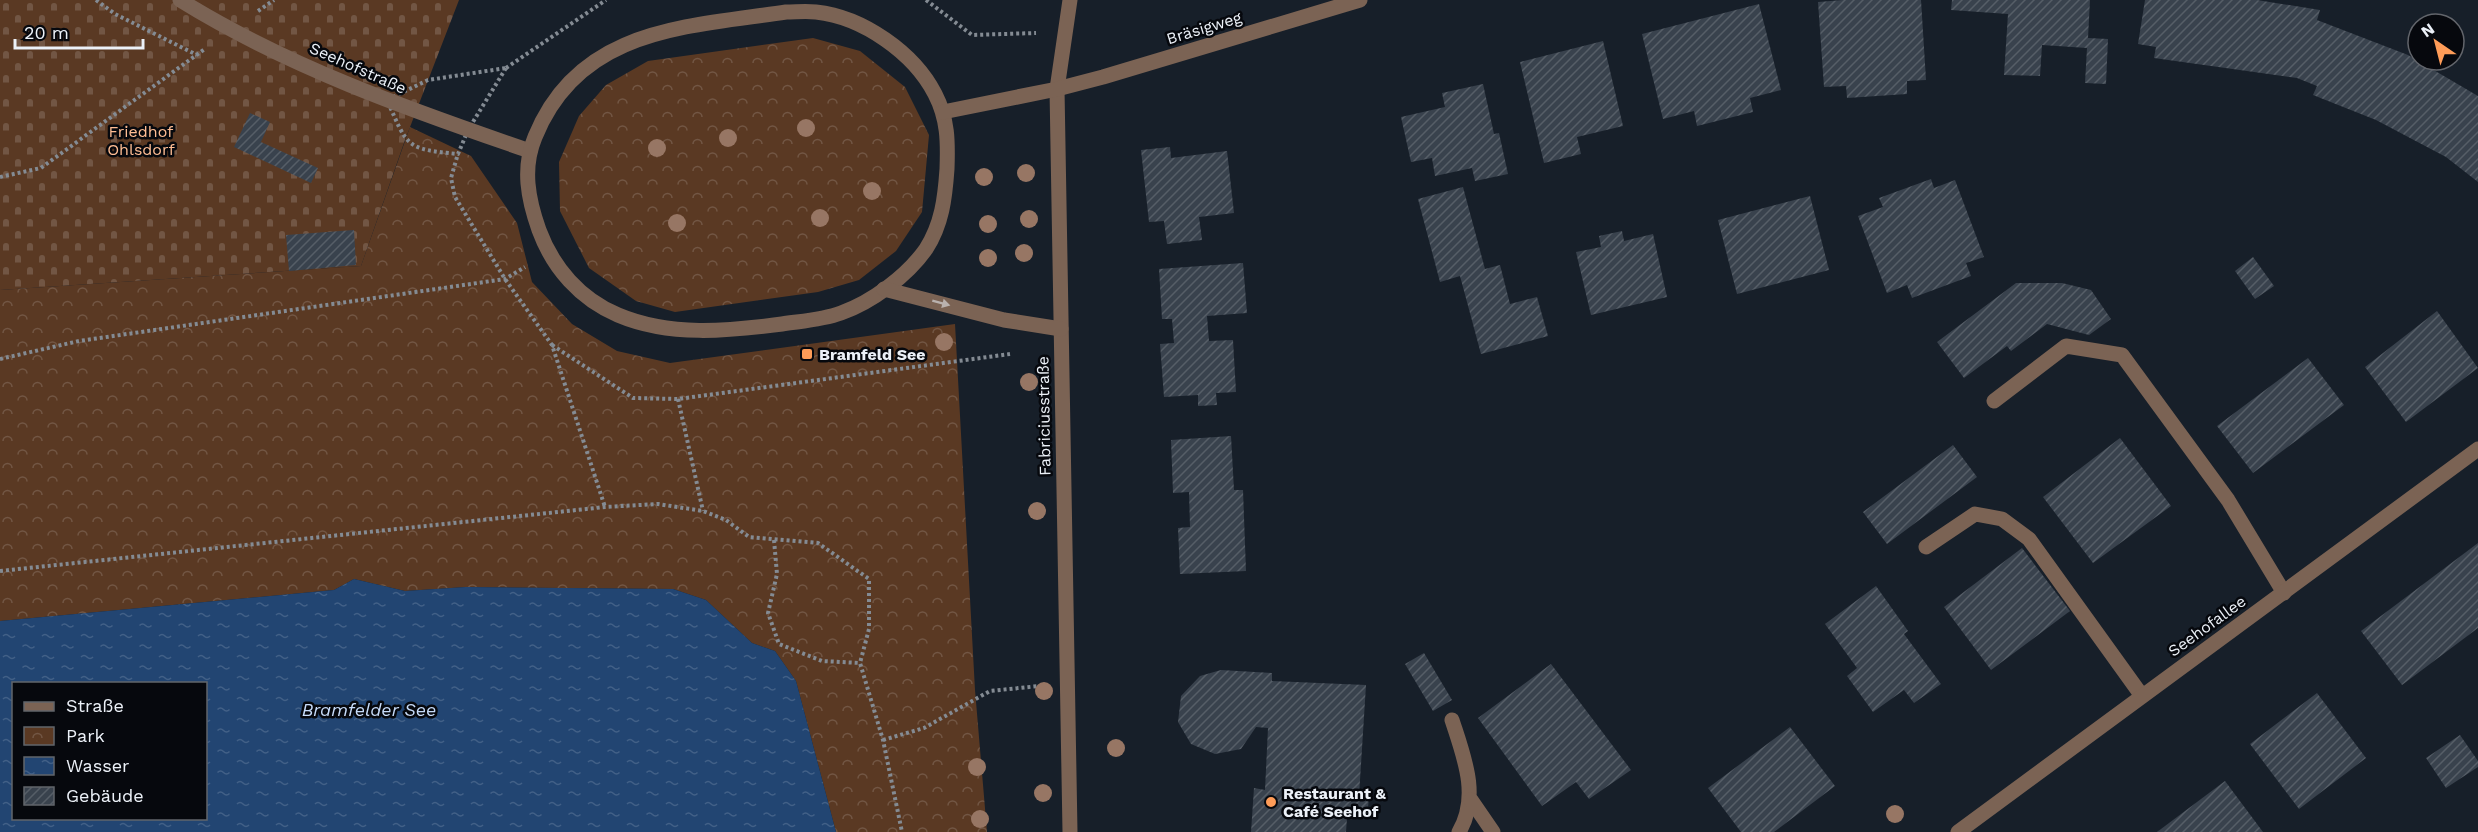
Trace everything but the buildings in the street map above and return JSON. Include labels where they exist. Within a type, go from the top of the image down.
[{"type":"street","name":"Seehofstraße","points":[[180,0],[230,31],[415,112],[530,151]]},
{"type":"street","name":"Fabriciusstraße","points":[[1070,0],[1057,89],[1070,832]]},
{"type":"street","name":"Bräsigweg","points":[[944,112],[1057,89],[1360,0]]},
{"type":"street","points":[[786,12],[816,12],[835,16],[884,39],[923,75],[944,112],[948,128],[948,152],[943,213],[925,250],[884,289],[840,313],[815,319],[765,326],[688,331],[646,324],[616,314],[580,292],[566,278],[549,253],[527,190],[530,151],[545,116],[571,79],[621,45],[663,30],[786,12]]},
{"type":"street","points":[[884,289],[1004,320],[1061,329]]},
{"type":"street","points":[[1994,401],[2066,346],[2122,355],[2228,500],[2284,593]]},
{"type":"street","name":"Seehofallee","points":[[1958,832],[2478,450]]},
{"type":"street","points":[[1926,547],[1975,514],[2002,519],[2029,539],[2142,696]]},
{"type":"street","points":[[1452,720],[1461,749],[1471,800],[1468,817],[1459,832]]},
{"type":"street","points":[[1471,800],[1493,832]]},
{"type":"path","points":[[96,0],[115,14],[197,55]]},
{"type":"path","points":[[0,177],[41,168],[274,0]]},
{"type":"path","points":[[506,68],[567,24],[606,0]]},
{"type":"path","points":[[926,0],[972,35],[1065,33]]},
{"type":"path","points":[[458,154],[451,178],[455,198],[505,279],[552,345],[605,507]]},
{"type":"path","points":[[0,359],[79,341],[505,279],[549,253]]},
{"type":"path","points":[[552,345],[633,398],[678,399],[1061,346]]},
{"type":"path","points":[[678,399],[702,511]]},
{"type":"path","points":[[0,571],[605,507],[658,504],[702,511],[726,520],[749,537],[818,543],[869,579],[869,629],[860,663],[883,740],[902,832]]},
{"type":"path","points":[[774,540],[777,574],[768,613],[779,644],[822,662],[860,663]]},
{"type":"path","points":[[883,740],[924,728],[990,691],[1066,683]]},
{"type":"green space","name":"Friedhof Ohlsdorf","points":[[0,0],[459,0],[405,140],[361,266],[0,290]]},
{"type":"green space","points":[[813,38],[860,51],[905,87],[929,135],[922,212],[896,251],[859,280],[818,292],[675,312],[636,301],[589,268],[560,211],[559,162],[579,116],[606,85],[648,61]]},
{"type":"green space","points":[[410,127],[471,156],[517,223],[532,282],[572,324],[617,351],[670,363],[955,324],[975,690],[987,832],[836,832],[796,681],[775,651],[752,643],[706,600],[673,589],[466,587],[405,591],[354,579],[334,590],[0,621],[0,290],[361,266]]},
{"type":"water","name":"Bramfelder See","points":[[354,579],[405,591],[466,587],[673,589],[706,600],[752,643],[775,651],[796,681],[836,832],[0,832],[0,621],[334,590]]},
{"type":"place","name":"Bramfeld See","points":[[807,354]]},
{"type":"place","name":"Restaurant & Café Seehof","points":[[1271,802]]}]
